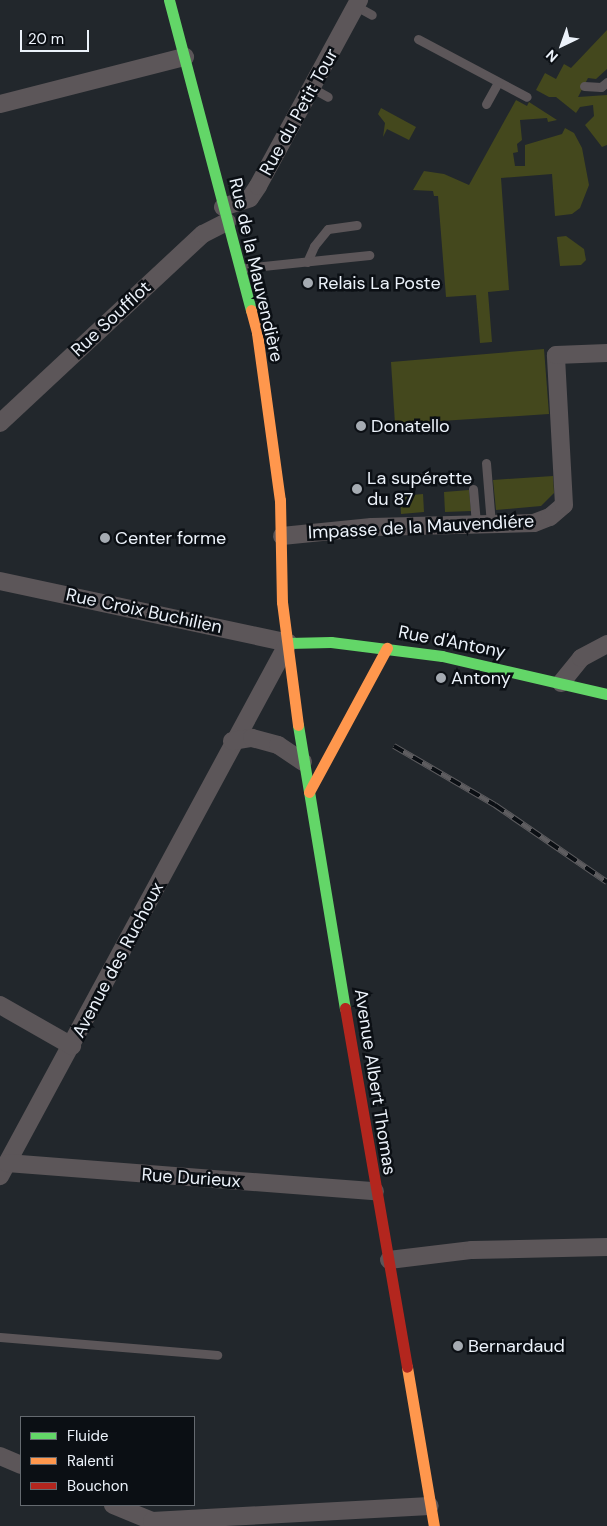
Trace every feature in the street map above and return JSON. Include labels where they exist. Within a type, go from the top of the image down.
[{"type":"street","name":"Rue de la Mauvendière","points":[[169,0],[257,333],[282,536],[282,602],[288,643]]},
{"type":"street","name":"Rue du Petit Tour","points":[[225,215],[250,198],[357,3]]},
{"type":"street","points":[[0,104],[185,57]]},
{"type":"street","name":"Rue Soufflot","points":[[0,423],[225,215]]},
{"type":"street","name":"Impasse de la Mauvendiére","points":[[282,536],[372,527],[534,523],[558,512],[564,505],[556,355],[607,353]]},
{"type":"street","name":"Rue Croix Buchilien","points":[[0,581],[288,643]]},
{"type":"street","name":"Rue d'Antony","points":[[288,643],[331,642],[442,656],[607,694]]},
{"type":"street","name":"Avenue des Ruchoux","points":[[3,1169],[72,1046],[232,741],[288,643]]},
{"type":"street","name":"Avenue Albert Thomas","points":[[288,643],[303,762],[375,1192],[389,1260],[434,1526]]},
{"type":"street","points":[[561,683],[581,658],[607,644]]},
{"type":"street","points":[[309,792],[386,648]]},
{"type":"street","points":[[232,741],[252,738],[271,743],[303,762]]},
{"type":"street","points":[[0,1005],[72,1046]]},
{"type":"street","name":"Rue Durieux","points":[[3,1169],[375,1192]]},
{"type":"street","points":[[389,1260],[428,1258],[472,1250],[607,1247]]},
{"type":"street","points":[[0,1456],[20,1465]]},
{"type":"street","points":[[115,1506],[152,1522],[430,1506]]},
{"type":"lane","points":[[357,3],[372,15]]},
{"type":"lane","points":[[418,39],[527,97]]},
{"type":"lane","points":[[486,104],[498,82]]},
{"type":"lane","points":[[584,86],[601,87],[607,82]]},
{"type":"lane","points":[[312,88],[328,97]]},
{"type":"lane","points":[[307,262],[314,246],[328,229],[357,225]]},
{"type":"lane","points":[[240,268],[369,255]]},
{"type":"lane","points":[[484,524],[486,463]]},
{"type":"lane","points":[[473,489],[484,524]]},
{"type":"lane","points":[[0,1337],[217,1355]]},
{"type":"green space","points":[[607,30],[607,69],[596,79],[588,78],[578,97],[607,95],[607,145],[602,147],[585,125],[594,116],[593,105],[580,107],[576,113],[556,97],[549,97],[536,90],[545,73],[556,79],[564,64],[571,68]]},
{"type":"green space","points":[[516,100],[527,106],[529,102],[557,120],[548,122],[547,118],[520,120],[522,140],[517,144],[518,152],[513,153],[515,166],[525,166],[525,145],[562,134],[565,128],[574,133],[582,148],[589,185],[580,208],[572,214],[555,216],[552,174],[501,178],[509,290],[488,292],[492,342],[480,343],[476,295],[446,297],[438,196],[434,196],[433,191],[413,190],[424,171],[444,174],[469,185]]},
{"type":"green space","points":[[381,108],[416,127],[409,140],[387,129],[383,137],[385,123],[378,114]]},
{"type":"green space","points":[[566,236],[584,249],[586,260],[581,265],[560,266],[557,237]]},
{"type":"green space","points":[[544,349],[549,414],[395,424],[391,362]]},
{"type":"green space","points":[[553,476],[554,493],[541,506],[496,510],[493,480]]},
{"type":"green space","points":[[469,490],[471,511],[445,512],[444,492]]},
{"type":"green space","points":[[423,494],[424,512],[401,514],[400,496]]},
{"type":"railway","points":[[394,746],[495,805],[607,882]]},
{"type":"traffic: fast","points":[[169,0],[251,310]]},
{"type":"traffic: fast","points":[[288,643],[331,642],[442,656],[607,694]]},
{"type":"traffic: fast","points":[[298,725],[345,1008]]},
{"type":"traffic: slow","points":[[251,310],[257,333],[280,500],[282,602],[298,725]]},
{"type":"traffic: slow","points":[[309,792],[387,648]]},
{"type":"traffic: slow","points":[[407,1367],[434,1526]]},
{"type":"traffic: jam","points":[[345,1008],[407,1367]]},
{"type":"place","name":"Relais La Poste","points":[[308,283]]},
{"type":"place","name":"Donatello","points":[[361,426]]},
{"type":"place","name":"La supérette du 87","points":[[357,489]]},
{"type":"place","name":"Center forme","points":[[105,538]]},
{"type":"place","name":"Antony","points":[[441,678]]},
{"type":"place","name":"Bernardaud","points":[[458,1346]]}]
